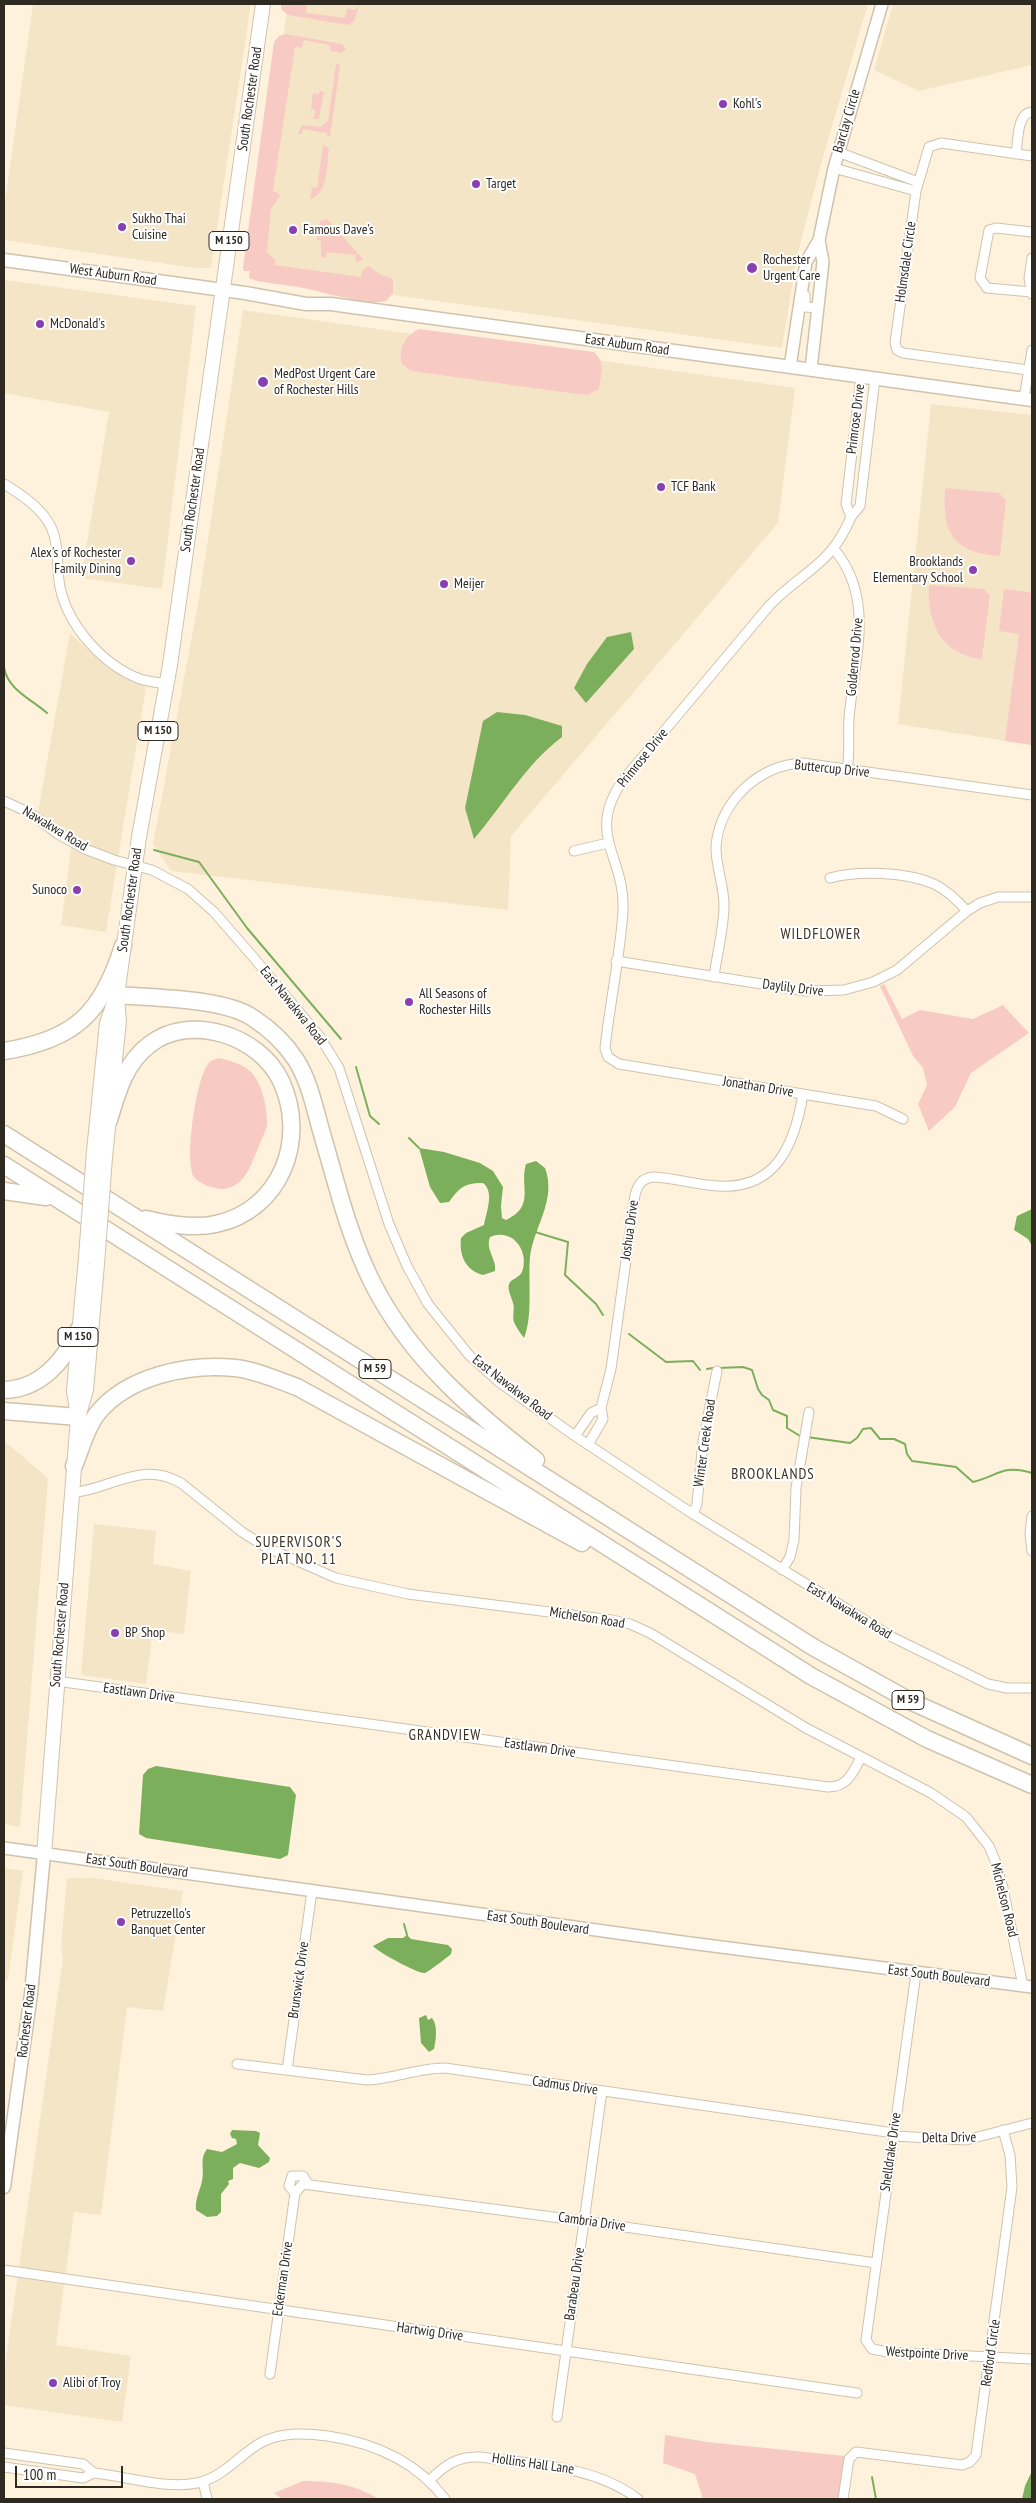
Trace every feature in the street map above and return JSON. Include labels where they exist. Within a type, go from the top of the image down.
[{"type":"highway","points":[[4,1051],[41,1042],[86,1018],[99,1004],[109,986],[123,946]]},
{"type":"highway","points":[[117,995],[232,1008],[251,1016],[285,1044],[297,1062],[309,1089],[350,1230],[362,1260],[401,1331],[434,1373],[473,1410],[621,1525]]},
{"type":"highway","points":[[108,1120],[118,1088],[136,1056],[149,1044],[179,1031],[198,1030],[218,1033],[239,1040],[258,1051],[271,1065],[287,1097],[292,1132],[284,1170],[271,1191],[254,1208],[225,1222],[200,1226],[164,1223],[130,1214]]},
{"type":"highway","name":"M 59","points":[[4,1134],[621,1525],[857,1672],[939,1716],[1032,1756]]},
{"type":"highway","name":"M 59","points":[[4,1165],[811,1676],[879,1715],[964,1757],[1032,1785]]},
{"type":"highway","points":[[4,1191],[20,1192],[59,1200]]},
{"type":"highway","points":[[4,1390],[28,1385],[44,1377],[70,1349],[79,1329]]},
{"type":"highway","points":[[74,1466],[96,1415],[108,1402],[139,1382],[184,1370],[207,1367],[235,1368],[259,1373],[297,1387],[705,1610]]},
{"type":"highway","points":[[4,1411],[78,1417]]},
{"type":"main road","name":"South Rochester Road","points":[[100,1154],[108,1120],[119,1021],[117,995],[123,946],[166,684],[263,4]]},
{"type":"main road","name":"West Auburn Road","points":[[4,260],[222,290]]},
{"type":"main road","name":"East Auburn Road","points":[[222,290],[306,304],[339,306],[1028,399]]},
{"type":"main road","name":"South Rochester Road","points":[[44,1854],[78,1417],[86,1390],[91,1260],[100,1154],[107,1023],[117,995]]},
{"type":"main road","name":"South Rochester Road","points":[[78,1417],[74,1391],[79,1329],[91,1260]]},
{"type":"main road","name":"Rochester Road","points":[[4,2187],[31,1994],[44,1854]]},
{"type":"street","name":"Barclay Circle","points":[[790,367],[806,262],[819,240],[838,152],[882,4]]},
{"type":"street","points":[[1016,154],[1022,117],[1027,112],[1032,112]]},
{"type":"street","name":"Holmsdale Circle","points":[[1028,370],[903,353],[897,350],[895,343],[917,186],[927,152],[936,143],[1032,156]]},
{"type":"street","points":[[838,152],[917,186]]},
{"type":"street","points":[[834,168],[917,186]]},
{"type":"street","points":[[1032,232],[996,228],[989,230],[980,278],[986,288],[1032,293],[1030,278],[1032,258]]},
{"type":"street","name":"Barclay Circle","points":[[811,369],[823,262],[819,240]]},
{"type":"street","name":"Barclay Circle","points":[[803,282],[805,307],[818,308]]},
{"type":"street","points":[[1028,399],[1028,370],[1032,350]]},
{"type":"street","name":"Primrose Drive","points":[[851,517],[846,504],[861,376]]},
{"type":"street","name":"Primrose Drive","points":[[612,1061],[605,1048],[623,898],[608,843],[606,825],[608,810],[624,779],[777,598],[816,568],[834,549],[851,517],[860,506],[875,378]]},
{"type":"street","name":"Primrose Drive","points":[[851,461],[865,463]]},
{"type":"street","points":[[4,484],[34,506],[51,527],[55,542],[62,595],[68,611],[81,632],[102,654],[125,672],[144,680],[166,684]]},
{"type":"street","name":"Goldenrod Drive","points":[[834,549],[851,573],[859,602],[849,720],[847,771]]},
{"type":"street","name":"Buttercup Drive","points":[[714,976],[724,907],[716,846],[722,821],[731,806],[756,778],[779,766],[803,763],[847,771],[1032,795]]},
{"type":"street","name":"Nawakwa Road","points":[[4,801],[30,813],[58,834],[85,849],[114,860],[135,864]]},
{"type":"street","points":[[574,851],[608,843]]},
{"type":"street","name":"East Nawakwa Road","points":[[135,864],[165,875],[204,902],[320,1037],[339,1068],[349,1094],[389,1224],[407,1266],[428,1304],[469,1354],[493,1376],[588,1445],[693,1514],[892,1637],[978,1679],[1007,1688],[1032,1688]]},
{"type":"street","points":[[830,878],[852,872],[868,872],[919,880],[948,893],[967,911]]},
{"type":"street","name":"Daylily Drive","points":[[616,961],[815,992],[854,988],[880,979],[897,970],[967,911],[980,903],[998,898],[1032,897]]},
{"type":"street","name":"Jonathan Drive","points":[[612,1061],[619,1064],[876,1106],[903,1120]]},
{"type":"street","name":"Joshua Drive","points":[[588,1445],[603,1419],[601,1408],[611,1369],[635,1195],[639,1184],[644,1180],[654,1177],[726,1186],[744,1184],[761,1177],[776,1166],[791,1143],[798,1124],[803,1094]]},
{"type":"street","name":"Winter Creek Road","points":[[693,1514],[697,1504],[703,1441],[717,1371]]},
{"type":"street","points":[[575,1436],[591,1414],[601,1408]]},
{"type":"street","points":[[782,1570],[790,1557],[794,1540],[796,1488],[809,1412]]},
{"type":"street","name":"Michelson Road","points":[[72,1493],[92,1490],[136,1474],[164,1475],[181,1482],[228,1521],[266,1547],[336,1578],[408,1594],[630,1624],[671,1644],[763,1702],[861,1758],[948,1804],[966,1817],[989,1846],[1003,1888],[1027,1986]]},
{"type":"street","points":[[1032,1516],[1030,1533],[1032,1551]]},
{"type":"street","name":"Eastlawn Drive","points":[[56,1681],[828,1787],[842,1785],[847,1782],[861,1758]]},
{"type":"street","name":"East South Boulevard","points":[[4,1848],[916,1973],[1027,1986]]},
{"type":"street","name":"Brunswick Drive","points":[[287,2070],[312,1891]]},
{"type":"street","name":"Shelldrake Drive","points":[[866,2331],[916,1973]]},
{"type":"street","name":"Cadmus Drive","points":[[237,2064],[366,2080],[387,2078],[421,2069],[445,2068],[894,2135]]},
{"type":"street","name":"Barabeau Drive","points":[[557,2417],[602,2091]]},
{"type":"street","name":"Delta Drive","points":[[894,2135],[959,2140],[983,2137],[1032,2123]]},
{"type":"street","name":"Redford Circle","points":[[844,2499],[849,2459],[853,2453],[859,2451],[954,2464],[970,2462],[978,2451],[1012,2187],[1010,2154],[1003,2130]]},
{"type":"street","name":"Cambria Drive","points":[[301,2187],[583,2221],[876,2263]]},
{"type":"street","name":"Eckerman Drive","points":[[270,2374],[279,2310],[301,2187]]},
{"type":"street","name":"Hartwig Drive","points":[[4,2270],[857,2393]]},
{"type":"street","name":"Westpointe Drive","points":[[866,2331],[868,2345],[878,2351],[1032,2359]]},
{"type":"street","points":[[4,2453],[83,2464],[94,2473],[174,2484],[203,2481],[221,2473],[264,2441],[281,2435],[299,2433],[365,2444],[406,2463],[429,2481],[445,2499]]},
{"type":"street","name":"Hollins Hall Lane","points":[[429,2481],[452,2461],[461,2458],[480,2457],[586,2473],[609,2481],[638,2499]]},
{"type":"street","points":[[4,2467],[83,2478],[94,2473]]},
{"type":"street","points":[[203,2481],[207,2499]]},
{"type":"shaded area","points":[[33,4],[251,4],[211,268],[195,268],[4,240],[4,208]]},
{"type":"shaded area","points":[[281,4],[301,4],[307,6],[306,13],[345,18],[347,8],[355,10],[359,4],[354,22],[348,25],[288,15],[281,9]]},
{"type":"shaded area","points":[[288,4],[868,4],[823,157],[797,256],[782,348],[356,290],[251,262]]},
{"type":"shaded area","points":[[893,4],[1032,4],[1032,65],[919,91],[874,70]]},
{"type":"shaded area","points":[[286,34],[342,44],[346,49],[341,53],[331,51],[329,45],[304,40],[302,48],[295,47],[273,191],[281,195],[271,209],[267,252],[275,260],[275,265],[361,277],[362,271],[368,266],[380,274],[393,279],[393,293],[386,301],[369,302],[257,281],[249,278],[250,271],[244,271],[274,42],[279,36]]},
{"type":"shaded area","points":[[338,63],[340,66],[330,137],[327,136],[327,133],[303,129],[302,134],[298,134],[302,125],[321,127],[328,121],[336,64]]},
{"type":"shaded area","points":[[320,91],[324,92],[319,119],[302,118],[314,118],[315,109],[311,109],[313,93],[319,94]]},
{"type":"shaded area","points":[[323,145],[329,148],[326,178],[320,192],[310,199],[312,187],[317,188]]},
{"type":"shaded area","points":[[326,218],[363,260],[355,261],[356,255],[327,252],[325,258],[321,257],[321,241],[317,240],[320,220],[324,221]]},
{"type":"shaded area","points":[[4,280],[196,306],[162,589],[81,578],[109,412],[4,393]]},
{"type":"shaded area","points":[[243,310],[795,388],[778,523],[511,836],[508,910],[171,871],[153,844],[199,598]]},
{"type":"shaded area","points":[[419,329],[594,352],[598,356],[601,365],[599,389],[588,395],[577,394],[411,371],[401,363],[401,352],[404,343],[410,335]]},
{"type":"shaded area","name":"Brooklands Elementary School","points":[[931,404],[1032,415],[1032,745],[898,724]]},
{"type":"shaded area","points":[[945,488],[999,493],[1006,500],[1000,556],[971,550],[961,545],[953,537],[948,528],[946,517]]},
{"type":"shaded area","points":[[929,585],[983,589],[990,595],[982,659],[956,651],[939,635],[931,612]]},
{"type":"shaded area","points":[[1004,589],[1029,592],[1032,595],[1032,745],[1005,741],[1019,634],[999,631]]},
{"type":"shaded area","points":[[631,632],[634,649],[586,703],[574,688],[587,664],[607,637]]},
{"type":"shaded area","points":[[70,633],[108,668],[146,687],[106,932],[61,925],[72,842],[37,818]]},
{"type":"shaded area","points":[[497,712],[525,715],[562,726],[562,737],[526,772],[474,839],[465,808],[483,721]]},
{"type":"shaded area","points":[[884,984],[902,1019],[920,1010],[973,1019],[1003,1005],[1029,1033],[971,1073],[955,1107],[929,1131],[918,1104],[927,1085],[923,1068],[913,1056],[880,986]]},
{"type":"shaded area","points":[[219,1058],[241,1065],[253,1074],[264,1098],[267,1125],[253,1160],[242,1180],[230,1188],[222,1189],[207,1186],[196,1180],[191,1168],[190,1155],[193,1119],[200,1084],[209,1063]]},
{"type":"shaded area","points":[[419,1148],[444,1152],[480,1163],[493,1171],[503,1187],[502,1218],[506,1220],[521,1208],[524,1202],[524,1172],[526,1164],[536,1161],[545,1168],[548,1180],[547,1202],[530,1257],[529,1309],[524,1338],[514,1322],[514,1305],[509,1291],[510,1282],[519,1276],[524,1264],[521,1249],[517,1243],[505,1235],[490,1237],[489,1246],[495,1271],[483,1275],[472,1270],[462,1256],[461,1238],[466,1233],[484,1225],[489,1203],[487,1187],[483,1183],[467,1185],[459,1190],[449,1202],[440,1203],[430,1187]]},
{"type":"shaded area","points":[[1032,1209],[1032,1246],[1028,1239],[1014,1230],[1017,1216]]},
{"type":"shaded area","points":[[4,1441],[48,1478],[20,1827],[4,1824]]},
{"type":"shaded area","points":[[94,1524],[156,1531],[153,1564],[191,1571],[184,1634],[153,1630],[146,1684],[81,1675]]},
{"type":"shaded area","points":[[156,1766],[290,1787],[296,1795],[288,1855],[280,1859],[146,1838],[139,1834],[143,1775],[148,1769]]},
{"type":"shaded area","points":[[4,1868],[23,1871],[8,1979],[4,1984]]},
{"type":"shaded area","points":[[67,1878],[93,1878],[183,1891],[163,2011],[127,2007],[101,2215],[74,2212],[56,2345],[131,2356],[122,2422],[4,2405],[4,2372],[63,1958],[61,1946]]},
{"type":"shaded area","points":[[407,1935],[411,1939],[448,1945],[452,1949],[451,1954],[425,1973],[421,1973],[382,1953],[373,1946],[388,1938],[403,1938]]},
{"type":"shaded area","points":[[426,2015],[428,2020],[432,2018],[436,2029],[434,2049],[429,2052],[421,2043],[419,2018]]},
{"type":"shaded area","points":[[232,2130],[256,2131],[260,2133],[258,2145],[270,2158],[269,2162],[259,2168],[240,2163],[233,2168],[233,2179],[228,2181],[229,2184],[221,2194],[221,2212],[217,2216],[207,2217],[196,2210],[197,2198],[203,2177],[203,2157],[207,2149],[222,2152],[237,2144],[236,2139],[232,2138],[230,2134]]},
{"type":"shaded area","points":[[665,2435],[707,2442],[845,2456],[840,2499],[703,2499],[695,2474],[663,2463]]},
{"type":"shaded area","points":[[1032,2471],[1032,2499],[1022,2499],[1025,2486]]},
{"type":"shaded area","points":[[303,2481],[342,2484],[361,2490],[379,2499],[282,2499],[274,2493]]},
{"type":"waterway","points":[[4,667],[6,675],[15,688],[47,713]]},
{"type":"waterway","points":[[154,850],[199,862],[247,928],[341,1039]]},
{"type":"waterway","points":[[356,1067],[370,1116],[379,1124]]},
{"type":"waterway","points":[[409,1138],[419,1148]]},
{"type":"waterway","points":[[535,1232],[568,1242],[565,1275],[596,1304],[603,1315]]},
{"type":"waterway","points":[[629,1334],[666,1362],[693,1361],[700,1370]]},
{"type":"waterway","points":[[718,1368],[743,1367],[752,1370],[762,1395],[769,1400],[773,1410],[787,1416],[787,1428],[800,1436]]},
{"type":"waterway","points":[[707,1369],[713,1368]]},
{"type":"waterway","points":[[807,1437],[850,1443],[857,1438],[863,1429],[871,1428],[880,1439],[894,1439],[905,1444],[907,1454],[912,1461],[956,1467],[973,1482],[1007,1470],[1032,1473]]},
{"type":"waterway","points":[[404,1924],[407,1935]]},
{"type":"waterway","points":[[872,2477],[876,2499]]},
{"type":"place","name":"Kohl's","points":[[723,104]]},
{"type":"place","name":"Target","points":[[476,184]]},
{"type":"place","name":"Sukho Thai Cuisine","points":[[122,227]]},
{"type":"place","name":"Famous Dave's","points":[[293,230]]},
{"type":"place","name":"Rochester Urgent Care","points":[[752,268]]},
{"type":"place","name":"McDonald's","points":[[40,324]]},
{"type":"place","name":"MedPost Urgent Care of Rochester Hills","points":[[263,382]]},
{"type":"place","name":"TCF Bank","points":[[661,487]]},
{"type":"place","name":"Alex's of Rochester Family Dining","points":[[131,561]]},
{"type":"place","name":"Brooklands Elementary School","points":[[973,570]]},
{"type":"place","name":"Meijer","points":[[444,584]]},
{"type":"place","name":"Sunoco","points":[[77,890]]},
{"type":"place","name":"All Seasons of Rochester Hills","points":[[409,1002]]},
{"type":"place","name":"BP Shop","points":[[115,1633]]},
{"type":"place","name":"Petruzzello's Banquet Center","points":[[121,1922]]},
{"type":"place","name":"Alibi of Troy","points":[[53,2383]]},
{"type":"district","name":"WILDFLOWER","points":[[821,935]]},
{"type":"district","name":"BROOKLANDS","points":[[773,1475]]},
{"type":"district","name":"SUPERVISOR'S PLAT NO. 11","points":[[299,1552]]},
{"type":"district","name":"GRANDVIEW","points":[[445,1736]]}]
